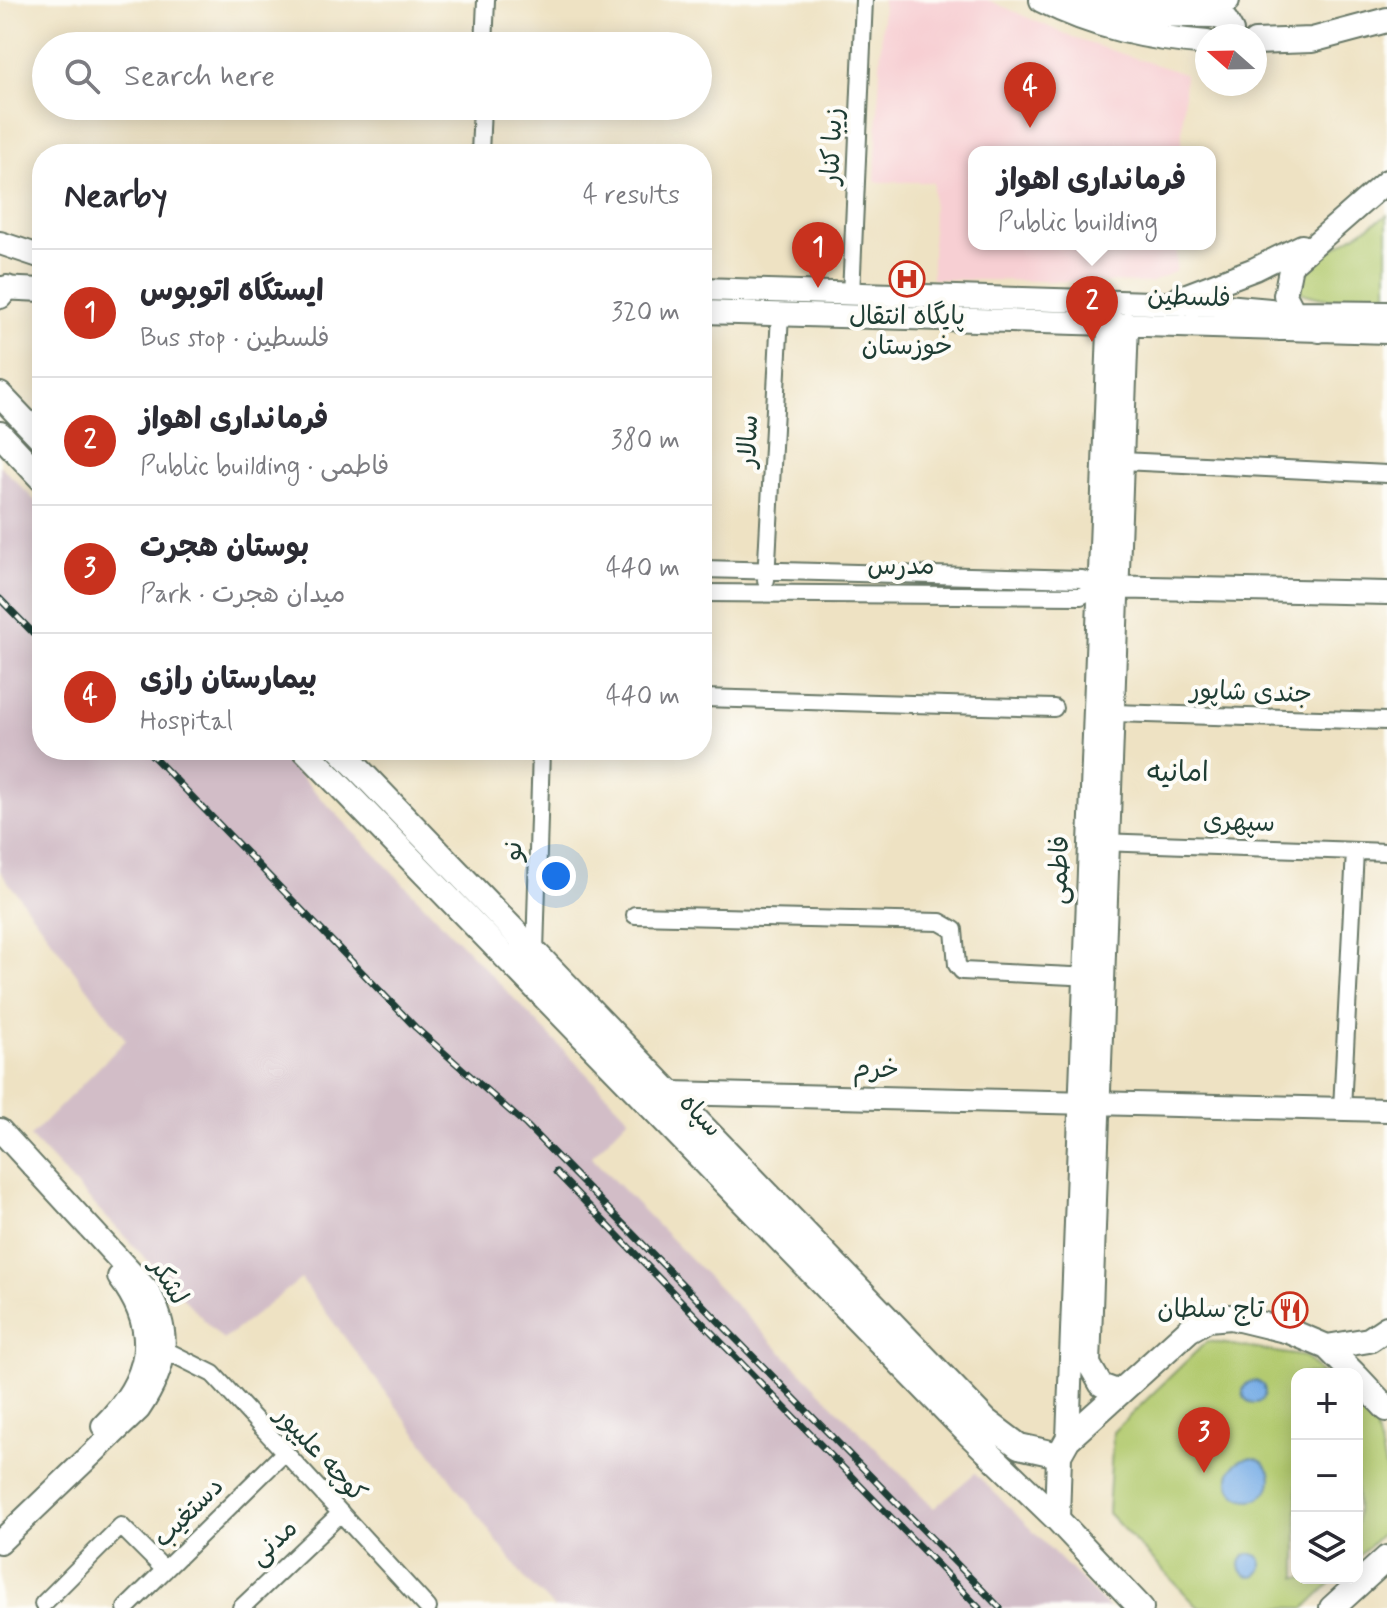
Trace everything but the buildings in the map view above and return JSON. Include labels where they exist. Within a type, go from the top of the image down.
[{"type":"main road","points":[[1042,0],[1102,26],[1149,38],[1195,42]]},
{"type":"main road","points":[[1124,0],[1156,3],[1227,0]]},
{"type":"main road","points":[[1267,42],[1312,40],[1387,20]]},
{"type":"main road","points":[[0,395],[32,429]]},
{"type":"main road","points":[[0,434],[32,468]]},
{"type":"main road","name":"سپاه","points":[[315,760],[1141,1608]]},
{"type":"main road","name":"سپاه","points":[[350,760],[1004,1438],[1019,1446],[1063,1447]]},
{"type":"main road","points":[[1057,1519],[1063,1447],[1189,1330],[1208,1319],[1231,1317],[1289,1331],[1327,1347],[1349,1368]]},
{"type":"main road","points":[[1327,1347],[1369,1340],[1387,1328]]},
{"type":"main road","points":[[1363,1383],[1387,1409]]},
{"type":"main road","points":[[1332,1608],[1386,1560]]},
{"type":"street","points":[[485,32],[486,0]]},
{"type":"street","name":"زیبا کنار","points":[[851,295],[864,0]]},
{"type":"street","points":[[1072,0],[1129,15],[1190,16],[1226,20],[1228,24]]},
{"type":"street","points":[[1156,3],[1190,16]]},
{"type":"street","points":[[480,144],[481,120]]},
{"type":"street","points":[[1281,317],[1286,276],[1291,265],[1387,181]]},
{"type":"street","points":[[1151,305],[1193,295],[1324,235]]},
{"type":"street","points":[[0,243],[32,254]]},
{"type":"street","name":"فلسطین","points":[[712,289],[851,295],[1116,317],[1151,305],[1281,317]]},
{"type":"street","points":[[2,291],[32,290]]},
{"type":"street","name":"فلسطین","points":[[712,312],[1281,317]]},
{"type":"street","points":[[1281,317],[1387,313]]},
{"type":"street","name":"سالار","points":[[766,595],[780,314]]},
{"type":"street","name":"فاطمی","points":[[1099,842],[1113,713],[1108,586],[1122,461],[1116,317]]},
{"type":"street","name":"فاطمی","points":[[1063,1447],[1089,1103],[1116,317]]},
{"type":"street","points":[[1281,317],[1319,331],[1387,332]]},
{"type":"street","points":[[1122,461],[1387,474]]},
{"type":"street","name":"مدرس","points":[[712,569],[1082,579],[1108,586],[1387,593]]},
{"type":"street","name":"مدرس","points":[[712,593],[1081,596],[1108,586]]},
{"type":"street","points":[[712,698],[1054,708]]},
{"type":"street","name":"جندی شاپور","points":[[1113,713],[1387,721]]},
{"type":"street","name":"نو","points":[[535,952],[541,760]]},
{"type":"street","name":"سپهری","points":[[1099,842],[1387,852]]},
{"type":"street","points":[[1342,1109],[1355,851]]},
{"type":"street","points":[[635,915],[940,922],[954,930],[957,965],[962,971],[1094,977]]},
{"type":"street","name":"خرم","points":[[671,1093],[1387,1110]]},
{"type":"street","name":"فاطمی","points":[[1089,1103],[1089,1364],[1101,1385],[1120,1392]]},
{"type":"street","name":"لشکر","points":[[0,1130],[148,1291],[162,1316],[165,1350],[153,1384],[139,1409],[0,1542]]},
{"type":"street","name":"لشکر","points":[[0,1152],[102,1256],[134,1297],[147,1341],[141,1376],[114,1415],[0,1530]]},
{"type":"street","name":"کوچه علیپور","points":[[165,1350],[213,1374],[341,1513],[417,1604]]},
{"type":"street","name":"دستغیب","points":[[126,1608],[285,1452]]},
{"type":"street","name":"مدنی","points":[[241,1608],[341,1513]]},
{"type":"street","points":[[43,1604],[121,1526],[165,1570]]},
{"type":"shaded area","points":[[883,0],[988,0],[1079,40],[1185,74],[1181,146],[968,146],[968,250],[1177,250],[1176,271],[1150,283],[932,279],[933,182],[875,182]]},
{"type":"shaded area","points":[[0,465],[32,498],[32,760],[285,760],[629,1118],[591,1157],[934,1508],[975,1473],[1109,1608],[554,1608],[526,1580],[301,1279],[223,1340],[30,1137],[126,1040],[0,871]]},
{"type":"green space","points":[[1387,215],[1387,303],[1340,301],[1294,290],[1296,276],[1305,266]]},
{"type":"green space","points":[[1207,1341],[1306,1357],[1316,1368],[1291,1368],[1291,1584],[1330,1584],[1305,1608],[1198,1607],[1108,1513],[1113,1432]]},
{"type":"green space","points":[[1363,1414],[1376,1427],[1387,1476],[1387,1529],[1363,1552]]},
{"type":"water","points":[[1254,1381],[1262,1384],[1265,1392],[1262,1400],[1254,1403],[1246,1400],[1243,1392],[1246,1384]]},
{"type":"water","points":[[1250,1458],[1265,1464],[1271,1479],[1265,1494],[1250,1500],[1235,1494],[1229,1479],[1235,1464]]},
{"type":"water","points":[[1251,1554],[1259,1557],[1262,1565],[1259,1573],[1251,1576],[1243,1573],[1240,1565],[1243,1557]]},
{"type":"railway","points":[[0,599],[32,632]]},
{"type":"railway","points":[[157,760],[415,1027],[526,1125],[1000,1608]]},
{"type":"railway","points":[[556,1172],[979,1608]]},
{"type":"place","name":"بیمارستان رازی","points":[[1030,128]]},
{"type":"place","name":"پایگاه انتقال خوزستان","points":[[907,279]]},
{"type":"place","name":"ایستگاه اتوبوس","points":[[818,288]]},
{"type":"place","name":"فرمانداری اهواز","points":[[1092,342]]},
{"type":"place","name":"تاج سلطان","points":[[1290,1310]]},
{"type":"place","name":"بوستان هجرت","points":[[1204,1473]]},
{"type":"district","name":"امانیه","points":[[1178,773]]}]
